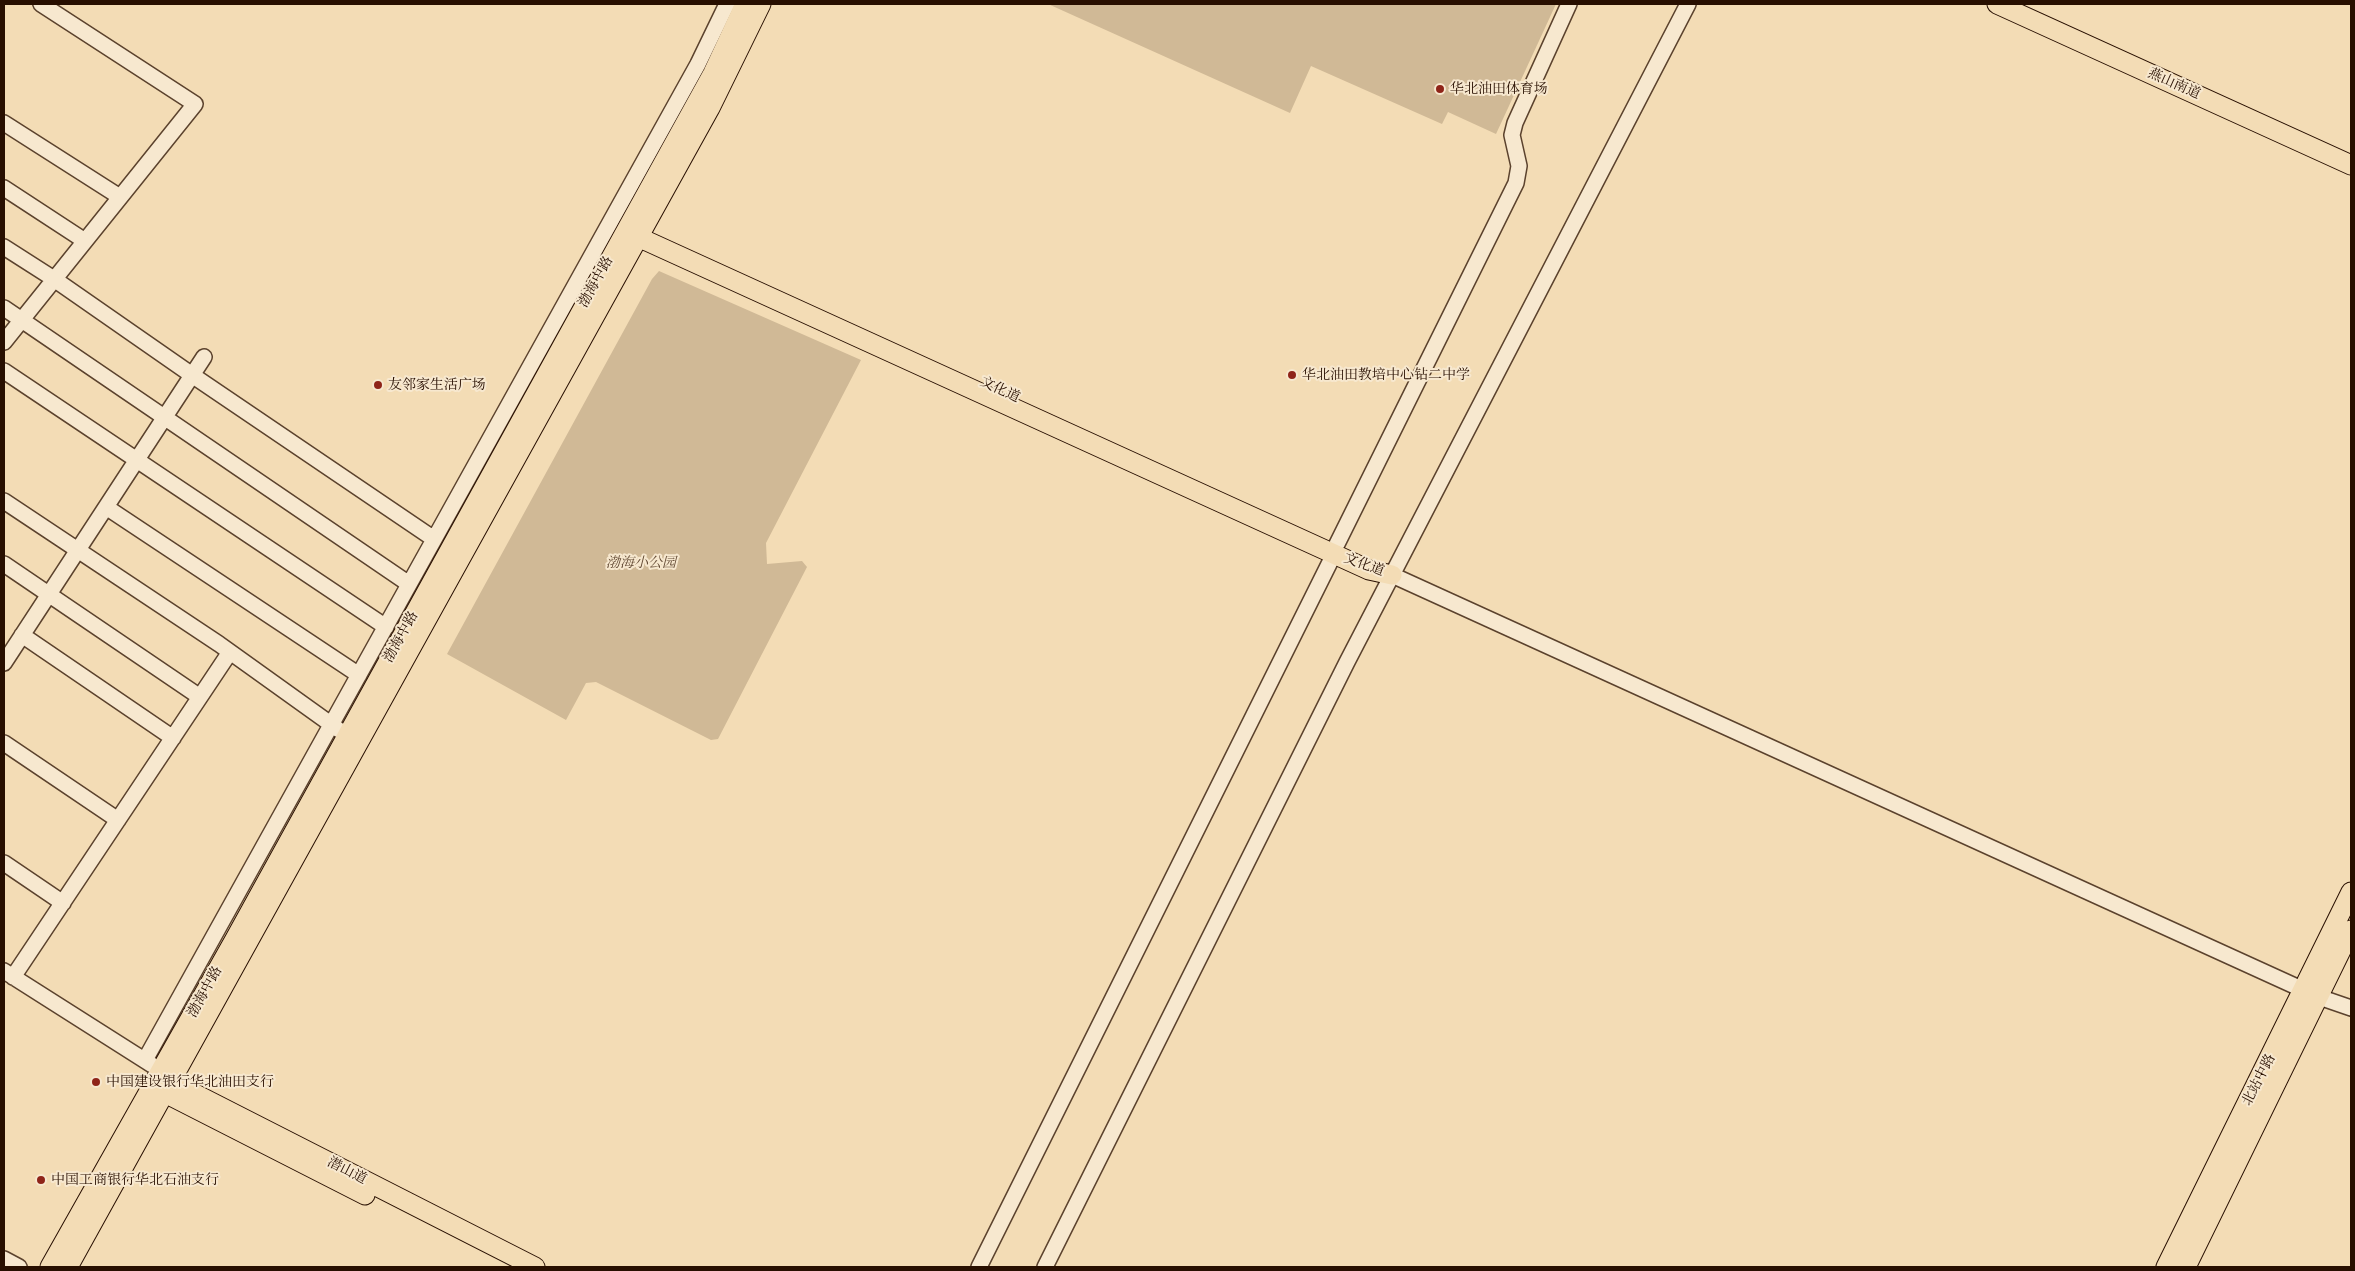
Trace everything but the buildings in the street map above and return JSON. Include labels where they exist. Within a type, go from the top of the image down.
[{"type":"main road","name":"渤海中路","points":[[50,1267],[162,1081],[635,229],[713,73],[745,4]]},
{"type":"main road","name":"渤海中路","points":[[68,1267],[339,731],[635,229],[726,80],[761,4]]},
{"type":"main road","name":"燕山南道","points":[[1996,4],[2351,165]]},
{"type":"main road","name":"燕山南道","points":[[2023,4],[2351,153]]},
{"type":"main road","name":"文化道","points":[[635,229],[1336,549],[1373,560],[1392,575]]},
{"type":"main road","name":"北站中路","points":[[2186,1267],[2311,994],[2351,892]]},
{"type":"main road","name":"北站中路","points":[[2166,1267],[2311,994],[2351,930]]},
{"type":"main road","name":"潜山道","points":[[162,1081],[506,1267]]},
{"type":"main road","name":"潜山道","points":[[162,1081],[535,1267]]},
{"type":"street","points":[[4,342],[195,104],[42,4]]},
{"type":"street","points":[[145,1060],[339,731],[360,675],[698,64],[727,4]]},
{"type":"street","points":[[980,1267],[1516,183],[1519,166],[1512,135],[1514,123],[1568,4]]},
{"type":"street","points":[[1045,1267],[1392,575],[1688,4]]},
{"type":"street","points":[[4,122],[120,197]]},
{"type":"street","points":[[4,188],[85,240]]},
{"type":"street","points":[[4,247],[54,279],[434,539]]},
{"type":"street","points":[[4,308],[409,584]]},
{"type":"street","points":[[4,663],[204,357]]},
{"type":"street","points":[[4,372],[386,627]]},
{"type":"street","points":[[4,501],[230,652],[339,731]]},
{"type":"street","points":[[106,507],[360,675]]},
{"type":"street","points":[[4,564],[200,696]]},
{"type":"street","points":[[1392,575],[2311,994],[2351,1008]]},
{"type":"street","points":[[22,635],[173,738]]},
{"type":"street","points":[[162,1081],[145,1060],[8,974],[63,903],[230,652]]},
{"type":"street","points":[[4,743],[118,820]]},
{"type":"street","points":[[4,863],[63,903]]},
{"type":"street","points":[[2311,994],[2351,1020]]},
{"type":"street","points":[[4,1259],[19,1267]]},
{"type":"green space","name":"华北油田体育场","points":[[1048,4],[1556,4],[1496,134],[1448,112],[1442,124],[1311,66],[1290,113]]},
{"type":"green space","name":"渤海小公园","points":[[659,271],[861,360],[766,543],[767,564],[802,561],[807,567],[718,739],[711,740],[596,682],[586,683],[566,720],[447,654],[652,279]]},
{"type":"place","name":"华北油田体育场","points":[[1440,89]]},
{"type":"place","name":"华北油田教培中心钻二中学","points":[[1292,375]]},
{"type":"place","name":"友邻家生活广场","points":[[378,385]]},
{"type":"place","name":"中国建设银行华北油田支行","points":[[96,1082]]},
{"type":"place","name":"中国工商银行华北石油支行","points":[[41,1180]]}]
